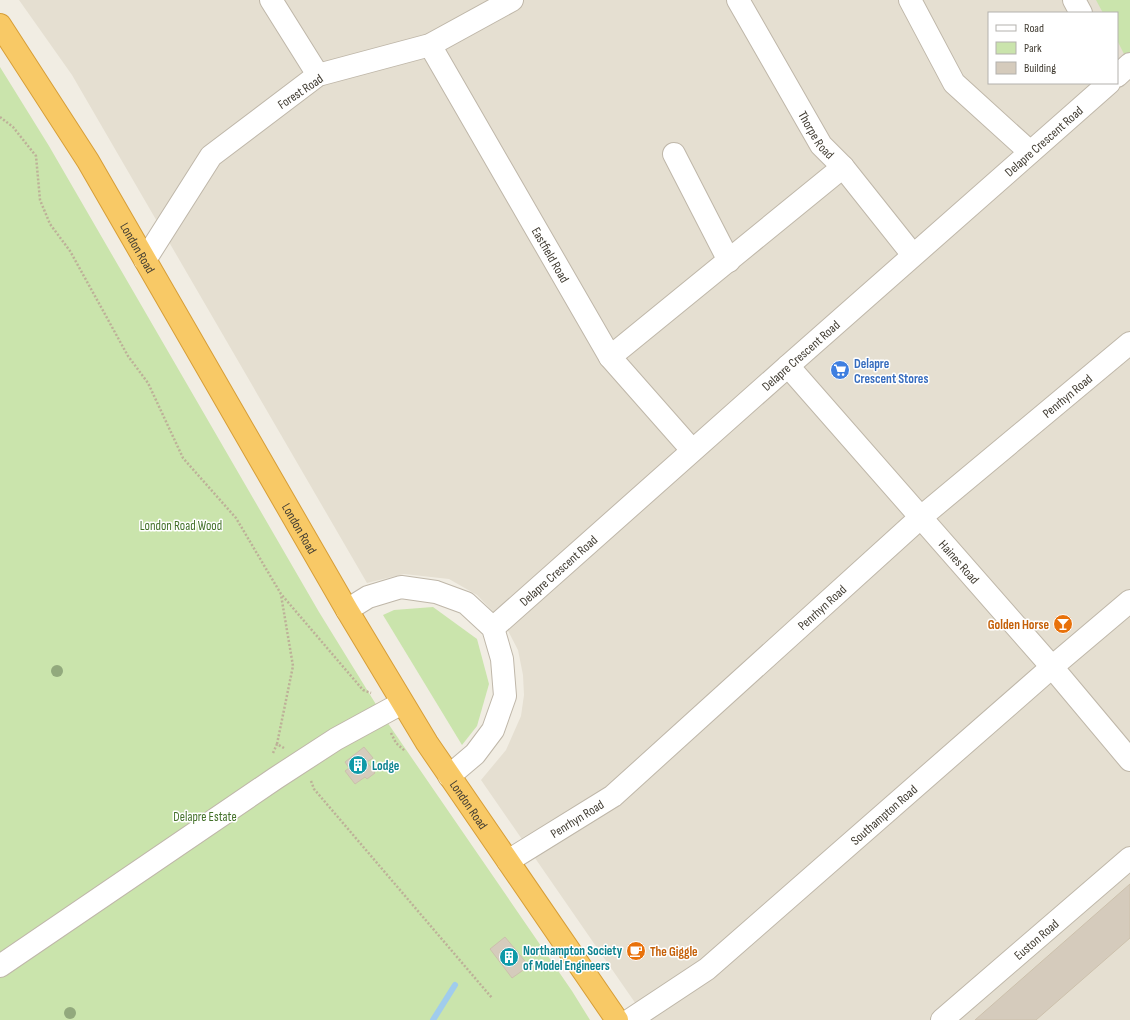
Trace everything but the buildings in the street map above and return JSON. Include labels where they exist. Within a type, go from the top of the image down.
[{"type":"highway","name":"London Road","points":[[0,25],[88,161],[402,703],[449,776],[617,1020]]},
{"type":"street","points":[[271,0],[318,75]]},
{"type":"street","name":"Forest Road","points":[[145,260],[211,156],[318,75],[430,45],[512,0]]},
{"type":"street","name":"Thorpe Road","points":[[738,0],[821,145],[843,167],[913,255]]},
{"type":"street","points":[[910,0],[954,83],[1030,152]]},
{"type":"street","points":[[1074,0],[1080,12]]},
{"type":"street","name":"Eastfield Road","points":[[430,45],[610,357],[692,450]]},
{"type":"street","points":[[1118,75],[1130,64]]},
{"type":"street","name":"Delapre Crescent Road","points":[[493,628],[692,450],[1108,84]]},
{"type":"street","points":[[674,154],[728,261]]},
{"type":"street","points":[[610,357],[843,167]]},
{"type":"street","name":"Penrhyn Road","points":[[508,861],[613,796],[920,518],[1130,343]]},
{"type":"street","name":"Haines Road","points":[[788,366],[1052,667],[1130,760]]},
{"type":"street","points":[[347,610],[368,597],[401,587],[436,592],[466,603],[493,628],[502,659],[505,696],[493,730],[475,754],[449,776]]},
{"type":"street","name":"Southampton Road","points":[[630,1020],[707,969],[1130,600]]},
{"type":"street","points":[[0,966],[305,759],[336,739],[402,703]]},
{"type":"street","name":"Euston Road","points":[[942,1020],[1130,858]]},
{"type":"path","points":[[0,117],[12,127],[36,156],[40,200],[50,224],[70,251],[128,356],[148,383],[183,458],[236,518],[281,594],[363,690],[370,693]]},
{"type":"path","points":[[277,744],[293,666],[281,594]]},
{"type":"path","points":[[305,759],[314,789],[492,998]]},
{"type":"shaded area","points":[[19,0],[1130,0],[1130,1020],[647,1020],[481,780],[506,750],[521,716],[524,695],[523,675],[518,650],[504,623],[477,595],[449,579],[404,574],[367,583],[72,75]]},
{"type":"green space","points":[[1096,0],[1130,0],[1130,52],[1125,56],[1118,42],[1118,12],[1102,12]]},
{"type":"green space","name":"Delapre Estate","points":[[0,67],[49,146],[319,612],[385,719],[572,991],[590,1020],[0,1020]]},
{"type":"green space","points":[[433,607],[477,639],[489,684],[477,726],[462,745],[383,615],[394,610]]},
{"type":"waterway","points":[[433,1020],[455,985]]},
{"type":"place","name":"Delapre Crescent Stores","points":[[840,370]]},
{"type":"place","name":"Golden Horse","points":[[1063,624]]},
{"type":"place","name":"Lodge","points":[[358,765]]},
{"type":"place","name":"The Giggle","points":[[636,951]]},
{"type":"place","name":"Northampton Society of Model Engineers","points":[[509,957]]},
{"type":"park label","name":"London Road Wood","points":[[181,525]]}]
